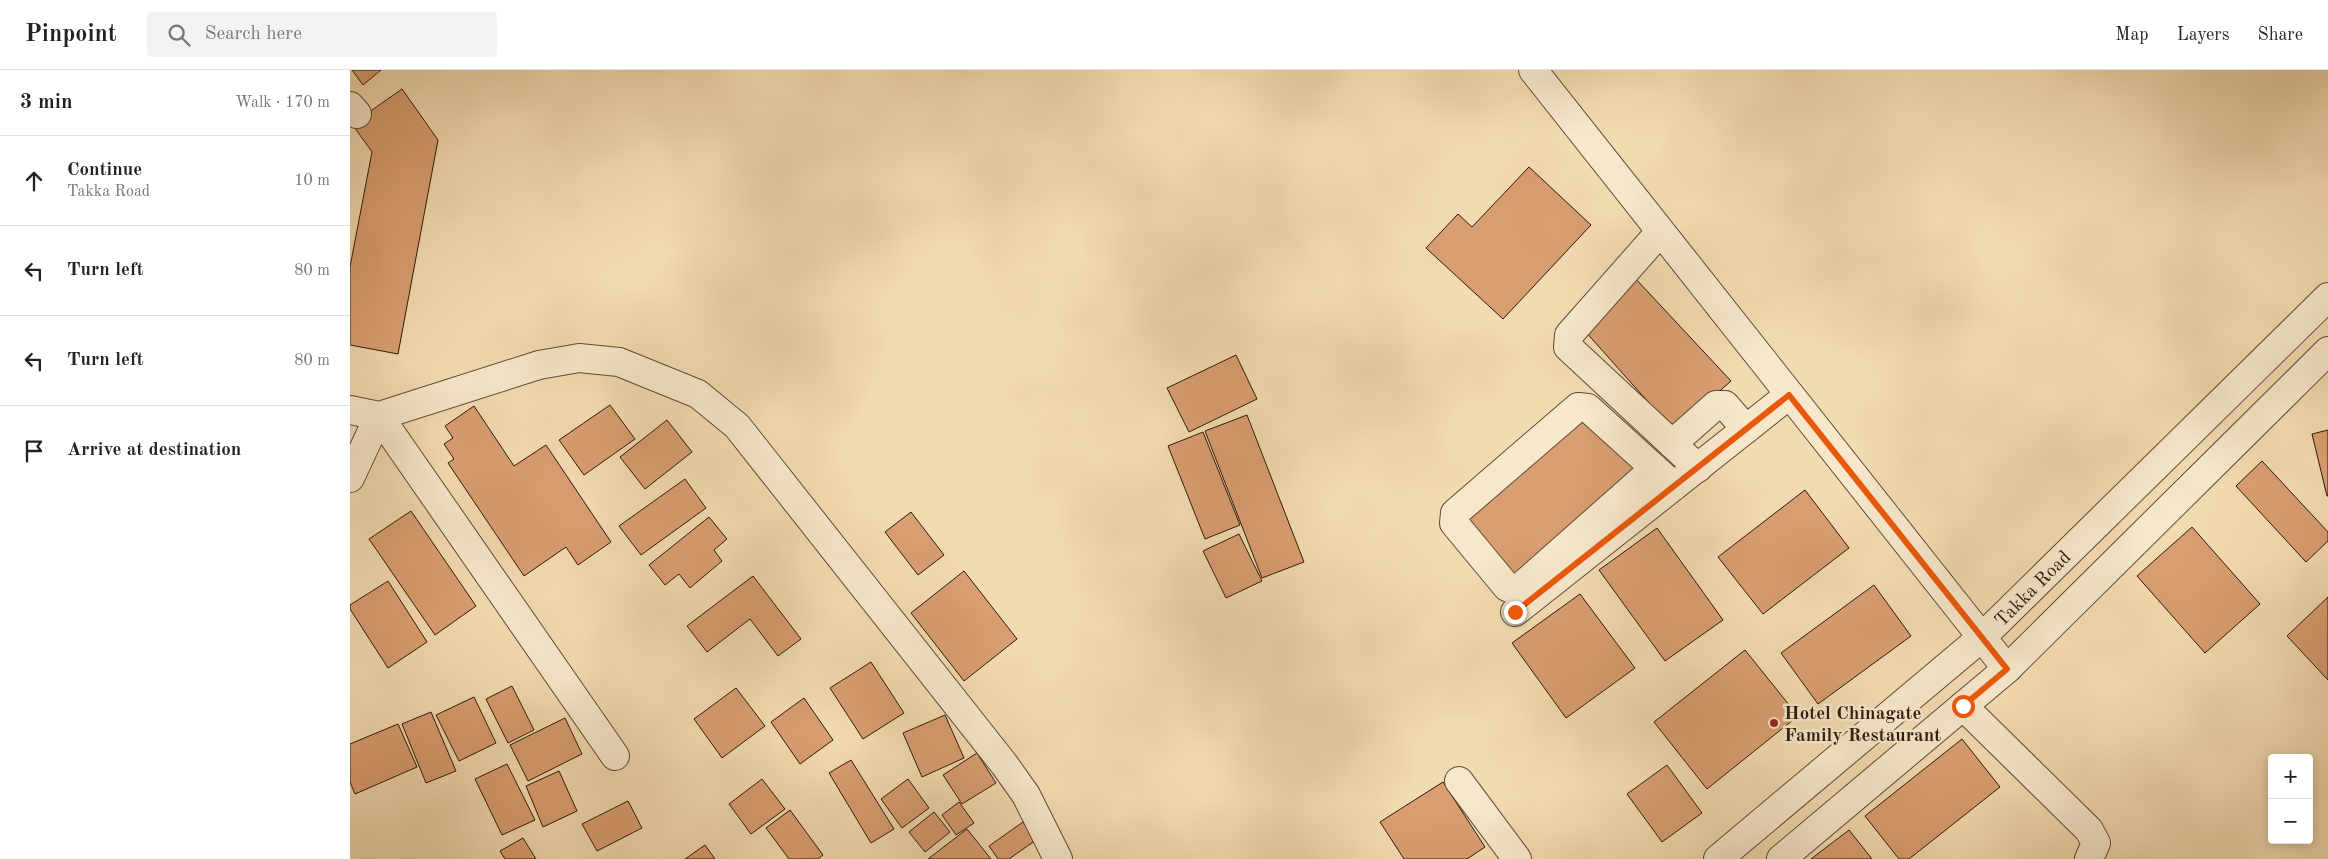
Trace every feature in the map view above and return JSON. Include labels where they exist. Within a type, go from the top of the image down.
[{"type":"street","points":[[1533,70],[2007,669]]},
{"type":"street","points":[[1660,232],[1569,336],[1568,347],[1698,468]]},
{"type":"street","name":"Takka Road","points":[[1718,859],[1981,638],[2328,297]]},
{"type":"street","name":"Takka Road","points":[[1781,859],[2007,669],[2328,351]]},
{"type":"street","points":[[350,410],[379,416],[539,365],[579,358],[619,362],[698,394],[743,433],[1004,764],[1026,795],[1058,859]]},
{"type":"street","points":[[1518,603],[1698,468],[1789,395]]},
{"type":"street","points":[[1672,444],[1716,405],[1725,405],[1746,429]]},
{"type":"street","points":[[1518,603],[1454,523],[1455,513],[1578,407],[1588,408],[1674,486]]},
{"type":"street","points":[[350,478],[379,416]]},
{"type":"street","points":[[379,416],[615,756]]},
{"type":"street","points":[[1518,603],[1654,469]]},
{"type":"street","points":[[1963,706],[2089,830],[2096,843],[2089,859]]},
{"type":"street","points":[[1459,781],[1515,858]]},
{"type":"building","points":[[352,70],[381,70],[363,85]]},
{"type":"building","points":[[402,89],[438,140],[398,354],[350,345],[350,267],[372,152],[352,124]]},
{"type":"building","points":[[1529,167],[1591,225],[1503,319],[1426,248],[1458,214],[1472,227]]},
{"type":"building","points":[[1634,277],[1731,381],[1674,431],[1584,330]]},
{"type":"building","points":[[1236,355],[1257,399],[1189,432],[1167,388]]},
{"type":"building","points":[[610,405],[635,439],[584,475],[559,440]]},
{"type":"building","points":[[474,406],[514,466],[546,445],[611,542],[578,565],[566,547],[524,576],[448,463],[454,459],[444,444],[453,438],[445,426]]},
{"type":"building","points":[[1586,413],[1639,475],[1514,581],[1464,517]]},
{"type":"building","points":[[1247,415],[1304,562],[1262,578],[1205,431]]},
{"type":"building","points":[[667,420],[692,452],[645,489],[620,457]]},
{"type":"building","points":[[2328,430],[2328,496],[2327,496],[2312,434]]},
{"type":"building","points":[[1203,432],[1240,525],[1205,539],[1168,446]]},
{"type":"building","points":[[2262,461],[2328,532],[2328,541],[2306,562],[2236,486]]},
{"type":"building","points":[[685,479],[706,508],[641,555],[619,526]]},
{"type":"building","points":[[1805,490],[1849,548],[1763,614],[1718,557]]},
{"type":"building","points":[[411,511],[476,606],[435,635],[369,539]]},
{"type":"building","points":[[911,512],[944,555],[918,575],[885,532]]},
{"type":"building","points":[[709,517],[727,539],[714,550],[722,561],[690,588],[679,574],[665,585],[649,565]]},
{"type":"building","points":[[2192,527],[2260,604],[2205,653],[2137,576]]},
{"type":"building","points":[[1657,528],[1723,620],[1665,661],[1599,570]]},
{"type":"building","points":[[1239,534],[1262,581],[1226,598],[1203,551]]},
{"type":"building","points":[[964,571],[1017,639],[964,681],[911,613]]},
{"type":"building","points":[[753,576],[801,639],[778,656],[750,619],[707,652],[687,626]]},
{"type":"building","points":[[388,581],[427,642],[388,668],[350,609],[350,605]]},
{"type":"building","points":[[1874,585],[1911,636],[1818,704],[1781,653]]},
{"type":"building","points":[[1580,594],[1635,668],[1566,718],[1512,643]]},
{"type":"building","points":[[2328,597],[2328,680],[2287,636]]},
{"type":"building","points":[[1745,650],[1798,716],[1707,789],[1654,722]]},
{"type":"building","points":[[871,662],[904,713],[863,739],[830,688]]},
{"type":"building","points":[[512,686],[534,730],[508,743],[486,699]]},
{"type":"building","points":[[736,688],[765,726],[722,758],[694,719]]},
{"type":"building","points":[[474,697],[496,743],[459,761],[436,715]]},
{"type":"building","points":[[804,698],[833,740],[800,764],[771,722]]},
{"type":"building","points":[[431,712],[456,771],[426,783],[402,724]]},
{"type":"building","points":[[945,715],[964,758],[922,777],[903,733]]},
{"type":"building","points":[[565,718],[582,754],[528,781],[510,745]]},
{"type":"building","points":[[398,724],[417,767],[355,794],[350,782],[350,744]]},
{"type":"building","points":[[1962,739],[2000,787],[1909,859],[1899,859],[1865,816]]},
{"type":"building","points":[[977,753],[996,783],[962,804],[943,775]]},
{"type":"building","points":[[851,760],[894,829],[871,843],[829,773]]},
{"type":"building","points":[[507,764],[535,820],[502,835],[475,779]]},
{"type":"building","points":[[1667,765],[1702,813],[1662,842],[1627,794]]},
{"type":"building","points":[[559,771],[577,811],[543,827],[526,786]]},
{"type":"building","points":[[762,779],[785,809],[751,834],[729,804]]},
{"type":"building","points":[[908,779],[929,808],[902,828],[881,799]]},
{"type":"building","points":[[1443,782],[1485,847],[1467,859],[1404,859],[1380,822]]},
{"type":"building","points":[[628,801],[642,828],[597,851],[582,824]]},
{"type":"building","points":[[959,802],[974,823],[956,835],[942,815]]},
{"type":"building","points":[[790,810],[823,855],[818,859],[789,859],[766,828]]},
{"type":"building","points":[[934,812],[950,832],[925,852],[909,832]]},
{"type":"building","points":[[1023,822],[1036,840],[1009,859],[998,859],[989,846]]},
{"type":"building","points":[[967,829],[991,859],[928,859]]},
{"type":"building","points":[[1849,830],[1872,859],[1811,859]]},
{"type":"building","points":[[523,838],[536,859],[505,859],[500,851]]},
{"type":"building","points":[[705,845],[715,859],[685,859]]},
{"type":"place","name":"Hotel Chinagate Family Restaurant","points":[[1774,723]]},
{"type":"route","points":[[1515,612],[1789,395],[2007,669],[1963,706]]}]
